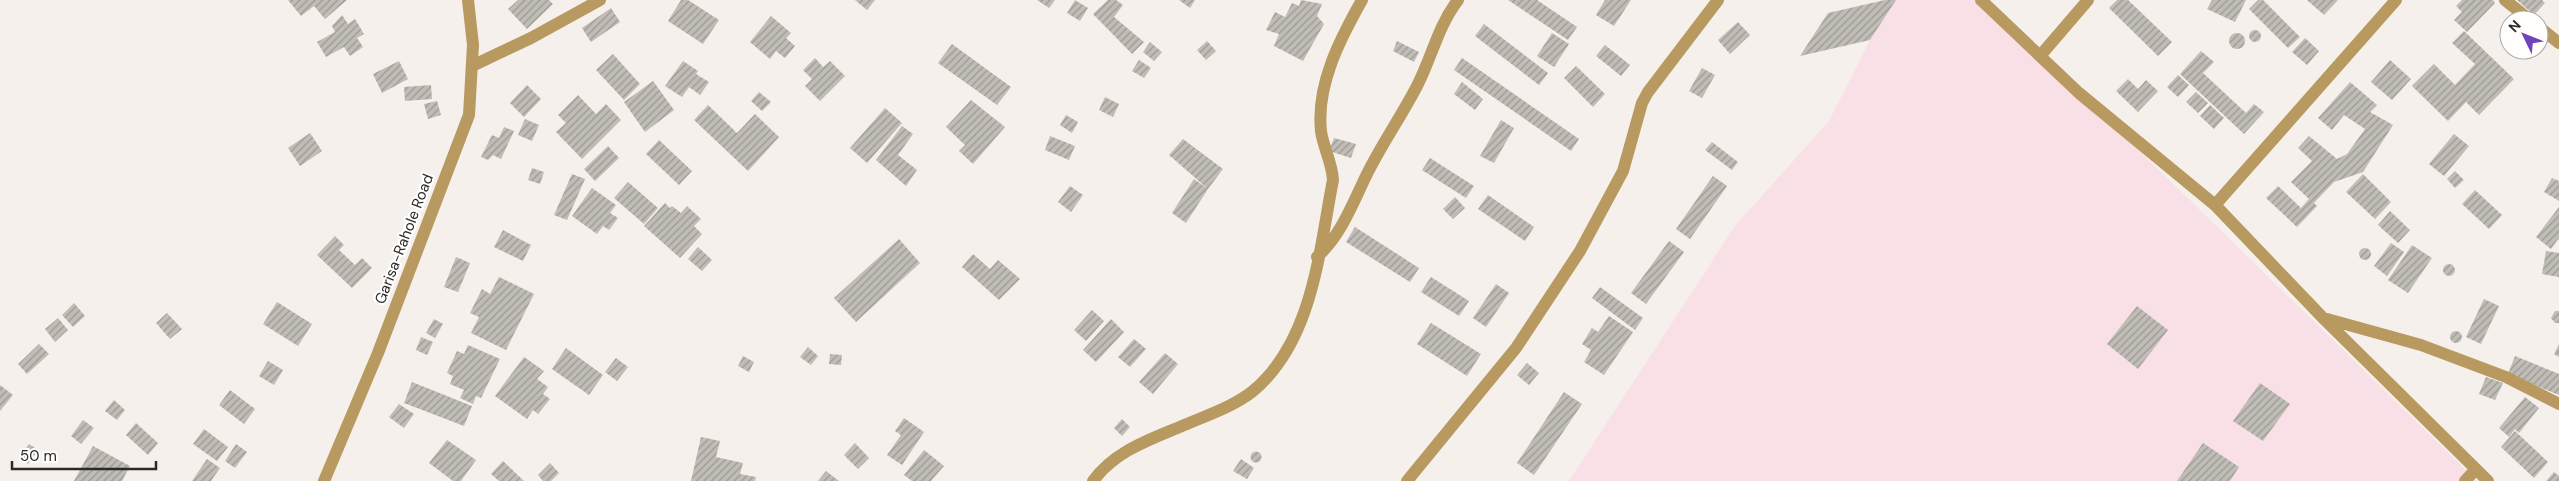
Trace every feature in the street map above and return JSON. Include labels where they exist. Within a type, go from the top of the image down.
[{"type":"street","name":"Garisa-Rahole Road","points":[[324,481],[378,352],[469,115],[473,46],[468,0]]},
{"type":"street","points":[[472,66],[531,38],[600,0]]},
{"type":"street","points":[[1093,481],[1123,452],[1221,409],[1252,392],[1276,369],[1303,318],[1333,180],[1330,157],[1321,134],[1320,109],[1325,84],[1344,32],[1362,0]]},
{"type":"street","points":[[1317,257],[1332,244],[1367,174],[1418,85],[1446,16],[1458,0]]},
{"type":"street","points":[[1408,481],[1516,348],[1576,258],[1623,171],[1642,103],[1648,92],[1718,0]]},
{"type":"street","points":[[1981,0],[2080,94],[2215,205],[2324,319],[2488,481]]},
{"type":"street","points":[[2040,56],[2088,0]]},
{"type":"street","points":[[2215,205],[2396,0]]},
{"type":"street","points":[[2505,0],[2518,10]]},
{"type":"street","points":[[2549,35],[2559,43]]},
{"type":"street","points":[[2324,319],[2421,345],[2506,377],[2559,404]]},
{"type":"street","points":[[2465,481],[2476,469]]},
{"type":"shaded area","points":[[1896,0],[1985,0],[2477,481],[1569,481],[1735,226],[1829,121],[1870,40]]},
{"type":"building","points":[[288,0],[347,0],[325,19],[314,6],[301,16]]},
{"type":"building","points":[[518,0],[549,0],[553,4],[527,29],[508,9]]},
{"type":"building","points":[[681,0],[688,0],[719,20],[703,44],[668,21]]},
{"type":"building","points":[[855,0],[875,0],[867,10]]},
{"type":"building","points":[[1037,0],[1055,0],[1049,8]]},
{"type":"building","points":[[1075,0],[1088,8],[1080,21],[1067,13]]},
{"type":"building","points":[[1108,0],[1116,0],[1123,5],[1114,17],[1144,42],[1132,54],[1093,14]]},
{"type":"building","points":[[1179,0],[1195,0],[1190,8]]},
{"type":"building","points":[[1301,0],[1322,4],[1317,16],[1324,24],[1303,61],[1274,46],[1279,34],[1266,30],[1275,12],[1285,17],[1292,3],[1299,6]]},
{"type":"building","points":[[1508,0],[1537,0],[1577,27],[1568,40]]},
{"type":"building","points":[[1605,0],[1631,0],[1614,26],[1596,15]]},
{"type":"building","points":[[1885,0],[1896,0],[1870,40],[1800,56],[1828,13]]},
{"type":"building","points":[[2117,0],[2128,0],[2172,42],[2158,56],[2109,8]]},
{"type":"building","points":[[2212,0],[2246,0],[2235,22],[2207,9]]},
{"type":"building","points":[[2258,0],[2263,0],[2300,37],[2288,48],[2249,9]]},
{"type":"building","points":[[2307,0],[2338,0],[2324,15]]},
{"type":"building","points":[[2462,0],[2493,0],[2495,3],[2467,32],[2454,20],[2462,12],[2456,6]]},
{"type":"building","points":[[2517,0],[2542,0],[2545,3],[2539,10],[2528,10]]},
{"type":"building","points":[[611,8],[620,22],[591,42],[582,28]]},
{"type":"building","points":[[342,15],[348,24],[355,19],[364,34],[357,38],[363,47],[350,56],[344,47],[326,57],[317,42],[335,32],[332,26]]},
{"type":"building","points":[[771,16],[791,33],[786,38],[795,46],[785,58],[776,51],[770,59],[750,42]]},
{"type":"building","points":[[1738,22],[1750,35],[1730,54],[1718,40]]},
{"type":"building","points":[[1484,24],[1548,73],[1539,85],[1475,36]]},
{"type":"building","points":[[2257,30],[2260,31],[2260,41],[2253,42],[2250,41],[2249,34],[2250,31]]},
{"type":"building","points":[[2464,31],[2514,79],[2479,115],[2466,102],[2448,121],[2412,86],[2434,64],[2455,85],[2475,64],[2452,43]]},
{"type":"building","points":[[1552,33],[1569,44],[1554,67],[1537,56]]},
{"type":"building","points":[[2237,33],[2243,35],[2245,41],[2243,47],[2237,49],[2231,47],[2229,41],[2231,35]]},
{"type":"building","points":[[2305,38],[2319,51],[2307,65],[2292,52]]},
{"type":"building","points":[[1207,41],[1216,51],[1206,60],[1197,50]]},
{"type":"building","points":[[1397,41],[1419,52],[1414,62],[1393,51]]},
{"type":"building","points":[[1150,42],[1162,52],[1154,61],[1143,52]]},
{"type":"building","points":[[952,44],[1011,87],[997,105],[938,63]]},
{"type":"building","points":[[1605,45],[1630,65],[1621,76],[1596,56]]},
{"type":"building","points":[[2201,51],[2214,62],[2203,73],[2246,113],[2254,104],[2264,112],[2244,134],[2180,74]]},
{"type":"building","points":[[613,54],[640,84],[624,100],[596,70]]},
{"type":"building","points":[[815,58],[823,67],[830,61],[845,76],[820,101],[805,86],[812,79],[803,70]]},
{"type":"building","points":[[1462,58],[1579,139],[1571,151],[1454,70]]},
{"type":"building","points":[[1139,60],[1151,68],[1144,78],[1132,71]]},
{"type":"building","points":[[2390,60],[2411,79],[2392,100],[2371,82]]},
{"type":"building","points":[[399,61],[408,79],[382,93],[373,74]]},
{"type":"building","points":[[683,61],[698,71],[696,74],[709,82],[700,95],[689,87],[682,97],[665,86]]},
{"type":"building","points":[[1576,66],[1605,94],[1593,107],[1564,78]]},
{"type":"building","points":[[1702,68],[1715,75],[1702,98],[1689,91]]},
{"type":"building","points":[[2178,75],[2189,85],[2178,97],[2167,87]]},
{"type":"building","points":[[2128,79],[2138,89],[2146,80],[2158,91],[2138,112],[2116,91]]},
{"type":"building","points":[[653,81],[674,110],[645,132],[624,102]]},
{"type":"building","points":[[1462,82],[1483,99],[1475,110],[1454,94]]},
{"type":"building","points":[[2350,82],[2377,105],[2370,112],[2393,125],[2363,172],[2334,182],[2314,203],[2317,206],[2297,227],[2266,198],[2278,186],[2301,208],[2309,199],[2291,182],[2312,161],[2298,148],[2309,136],[2337,159],[2347,154],[2365,129],[2344,115],[2332,130],[2318,118]]},
{"type":"building","points":[[431,85],[432,99],[405,101],[404,87]]},
{"type":"building","points":[[527,85],[541,99],[524,117],[510,103]]},
{"type":"building","points":[[759,92],[771,102],[762,111],[751,101]]},
{"type":"building","points":[[2196,92],[2208,103],[2198,113],[2186,102]]},
{"type":"building","points":[[578,95],[596,114],[606,104],[621,120],[582,159],[556,132],[566,123],[558,115]]},
{"type":"building","points":[[1105,97],[1119,104],[1113,117],[1099,110]]},
{"type":"building","points":[[971,100],[1005,127],[973,164],[959,151],[965,145],[946,127]]},
{"type":"building","points":[[437,101],[441,115],[428,119],[424,104]]},
{"type":"building","points":[[708,105],[737,133],[755,114],[779,137],[748,171],[694,120]]},
{"type":"building","points":[[2210,105],[2224,118],[2214,129],[2200,116]]},
{"type":"building","points":[[885,108],[902,123],[867,163],[850,148]]},
{"type":"building","points":[[1066,115],[1078,122],[1072,133],[1060,125]]},
{"type":"building","points":[[525,119],[539,125],[532,141],[518,135]]},
{"type":"building","points":[[1501,120],[1514,128],[1494,163],[1480,156]]},
{"type":"building","points":[[902,126],[913,134],[898,155],[917,170],[906,186],[876,160]]},
{"type":"building","points":[[504,127],[514,131],[501,159],[493,155],[488,160],[481,157],[492,135],[499,138]]},
{"type":"building","points":[[310,133],[322,151],[300,166],[288,148]]},
{"type":"building","points":[[2454,134],[2469,146],[2444,176],[2429,164]]},
{"type":"building","points":[[1050,136],[1075,146],[1069,160],[1045,150]]},
{"type":"building","points":[[1334,138],[1356,144],[1351,158],[1329,151]]},
{"type":"building","points":[[1183,139],[1223,169],[1208,189],[1169,155]]},
{"type":"building","points":[[659,140],[692,171],[679,185],[646,154]]},
{"type":"building","points":[[1712,142],[1738,162],[1732,170],[1705,150]]},
{"type":"building","points":[[608,146],[619,158],[595,181],[584,169]]},
{"type":"building","points":[[1430,158],[1474,186],[1466,198],[1422,170]]},
{"type":"building","points":[[532,168],[544,172],[540,184],[528,180]]},
{"type":"building","points":[[2455,171],[2464,180],[2455,188],[2447,179]]},
{"type":"building","points":[[572,174],[585,179],[567,220],[554,215]]},
{"type":"building","points":[[2363,174],[2391,202],[2375,219],[2346,192]]},
{"type":"building","points":[[1713,176],[1727,186],[1690,239],[1676,229]]},
{"type":"building","points":[[2552,178],[2559,181],[2559,201],[2544,192]]},
{"type":"building","points":[[1194,179],[1208,189],[1186,223],[1172,213]]},
{"type":"building","points":[[628,182],[658,208],[644,224],[614,198]]},
{"type":"building","points":[[1070,186],[1083,195],[1071,212],[1058,202]]},
{"type":"building","points":[[592,188],[616,205],[610,213],[618,218],[609,230],[603,226],[597,234],[572,216]]},
{"type":"building","points":[[2475,190],[2502,215],[2489,229],[2462,204]]},
{"type":"building","points":[[1488,195],[1534,227],[1525,241],[1478,209]]},
{"type":"building","points":[[1455,197],[1465,208],[1453,219],[1443,209]]},
{"type":"building","points":[[665,203],[670,208],[672,206],[681,213],[687,206],[701,219],[694,226],[702,234],[680,258],[644,226]]},
{"type":"building","points":[[2559,207],[2559,238],[2551,249],[2536,237]]},
{"type":"building","points":[[2390,211],[2410,230],[2398,243],[2378,225]]},
{"type":"building","points":[[1355,227],[1419,268],[1410,282],[1346,242]]},
{"type":"building","points":[[503,230],[531,245],[523,261],[494,247]]},
{"type":"building","points":[[335,236],[344,245],[339,250],[355,265],[362,258],[372,268],[352,288],[317,255]]},
{"type":"building","points":[[899,239],[920,263],[856,322],[834,298]]},
{"type":"building","points":[[1669,241],[1684,252],[1646,304],[1631,293]]},
{"type":"building","points":[[2391,243],[2404,252],[2387,276],[2374,266]]},
{"type":"building","points":[[2412,245],[2432,258],[2408,293],[2388,280]]},
{"type":"building","points":[[698,247],[712,260],[702,271],[688,259]]},
{"type":"building","points":[[2363,248],[2367,248],[2371,254],[2367,260],[2363,260],[2359,256],[2359,252]]},
{"type":"building","points":[[2546,251],[2559,253],[2559,277],[2542,274]]},
{"type":"building","points":[[973,254],[990,269],[998,260],[1020,279],[999,300],[962,267]]},
{"type":"building","points":[[456,257],[470,263],[458,292],[444,287]]},
{"type":"building","points":[[2447,264],[2451,264],[2455,270],[2451,276],[2447,276],[2443,272],[2443,268]]},
{"type":"building","points":[[499,277],[534,294],[506,350],[471,333],[479,317],[470,313],[482,289],[490,294]]},
{"type":"building","points":[[1431,277],[1469,301],[1459,316],[1421,292]]},
{"type":"building","points":[[1496,284],[1509,293],[1486,327],[1473,318]]},
{"type":"building","points":[[1600,287],[1643,318],[1635,330],[1592,298]]},
{"type":"building","points":[[2484,299],[2499,306],[2481,344],[2466,337]]},
{"type":"building","points":[[277,302],[312,324],[298,346],[263,324]]},
{"type":"building","points":[[74,303],[85,316],[73,327],[62,315]]},
{"type":"building","points":[[2137,306],[2168,330],[2138,369],[2107,344]]},
{"type":"building","points":[[1092,310],[1104,321],[1086,341],[1074,330]]},
{"type":"building","points":[[2555,311],[2559,311],[2559,323],[2555,323],[2551,318]]},
{"type":"building","points":[[167,313],[182,329],[170,339],[156,323]]},
{"type":"building","points":[[1609,316],[1633,332],[1604,375],[1584,362],[1591,350],[1582,344],[1592,328],[1598,332]]},
{"type":"building","points":[[58,318],[68,330],[55,342],[45,329]]},
{"type":"building","points":[[434,319],[443,324],[435,338],[426,333]]},
{"type":"building","points":[[1111,319],[1124,332],[1096,362],[1083,350]]},
{"type":"building","points":[[1431,323],[1481,354],[1467,376],[1417,344]]},
{"type":"building","points":[[2454,331],[2458,331],[2462,337],[2458,343],[2454,343],[2450,339],[2450,335]]},
{"type":"building","points":[[421,337],[433,342],[427,355],[416,350]]},
{"type":"building","points":[[1134,339],[1146,349],[1130,367],[1118,357]]},
{"type":"building","points":[[39,344],[49,354],[27,374],[18,364]]},
{"type":"building","points":[[2559,344],[2559,357],[2554,354]]},
{"type":"building","points":[[468,345],[500,359],[481,398],[476,396],[473,404],[460,398],[464,390],[450,384],[453,376],[447,373],[457,351],[464,354]]},
{"type":"building","points":[[808,347],[818,356],[811,365],[800,357]]},
{"type":"building","points":[[566,348],[603,375],[589,395],[552,369]]},
{"type":"building","points":[[1165,353],[1178,364],[1153,394],[1139,382]]},
{"type":"building","points":[[830,354],[842,355],[841,365],[829,364]]},
{"type":"building","points":[[743,356],[754,362],[749,372],[738,366]]},
{"type":"building","points":[[2515,356],[2559,374],[2559,395],[2508,374]]},
{"type":"building","points":[[524,357],[544,371],[537,379],[548,387],[543,394],[550,399],[538,414],[533,410],[527,419],[495,396]]},
{"type":"building","points":[[616,358],[628,367],[617,381],[605,372]]},
{"type":"building","points":[[268,361],[283,370],[274,385],[259,376]]},
{"type":"building","points":[[1527,363],[1539,373],[1529,385],[1517,375]]},
{"type":"building","points":[[2486,377],[2503,383],[2495,400],[2479,394]]},
{"type":"building","points":[[412,382],[472,406],[464,426],[404,403]]},
{"type":"building","points":[[2260,383],[2290,404],[2263,441],[2233,421]]},
{"type":"building","points":[[0,385],[13,395],[0,411]]},
{"type":"building","points":[[230,390],[255,409],[244,424],[219,405]]},
{"type":"building","points":[[1564,392],[1582,404],[1534,475],[1517,463]]},
{"type":"building","points":[[2525,397],[2539,408],[2519,433],[2515,429],[2509,437],[2499,428]]},
{"type":"building","points":[[114,400],[125,410],[117,420],[105,411]]},
{"type":"building","points":[[399,404],[414,414],[404,428],[389,417]]},
{"type":"building","points":[[904,418],[924,432],[902,465],[887,455],[901,435],[895,431]]},
{"type":"building","points":[[1122,419],[1130,427],[1122,436],[1114,428]]},
{"type":"building","points":[[83,420],[94,428],[81,444],[71,436]]},
{"type":"building","points":[[136,423],[158,443],[148,455],[126,435]]},
{"type":"building","points":[[204,429],[228,447],[217,461],[193,444]]},
{"type":"building","points":[[2515,431],[2548,462],[2534,478],[2501,447]]},
{"type":"building","points":[[701,437],[720,441],[716,457],[743,463],[740,474],[756,477],[755,481],[691,481]]},
{"type":"building","points":[[447,440],[476,460],[461,481],[453,481],[429,463]]},
{"type":"building","points":[[855,443],[869,458],[858,469],[844,455]]},
{"type":"building","points":[[2203,443],[2239,467],[2230,481],[2177,481]]},
{"type":"building","points":[[29,444],[38,450],[28,464],[19,458]]},
{"type":"building","points":[[236,444],[247,452],[235,468],[225,461]]},
{"type":"building","points":[[93,446],[130,466],[122,481],[74,481]]},
{"type":"building","points":[[924,450],[944,466],[931,481],[912,481],[904,475]]},
{"type":"building","points":[[1254,452],[1258,452],[1261,457],[1260,461],[1254,462],[1251,459],[1251,455]]},
{"type":"building","points":[[207,459],[220,468],[211,481],[192,481]]},
{"type":"building","points":[[1241,459],[1254,468],[1247,479],[1233,471]]},
{"type":"building","points":[[503,461],[524,481],[499,481],[491,474]]},
{"type":"building","points":[[550,463],[559,473],[551,481],[543,481],[538,475]]},
{"type":"building","points":[[826,471],[839,481],[818,481]]},
{"type":"building","points":[[2554,472],[2559,476],[2559,481],[2546,481]]}]
